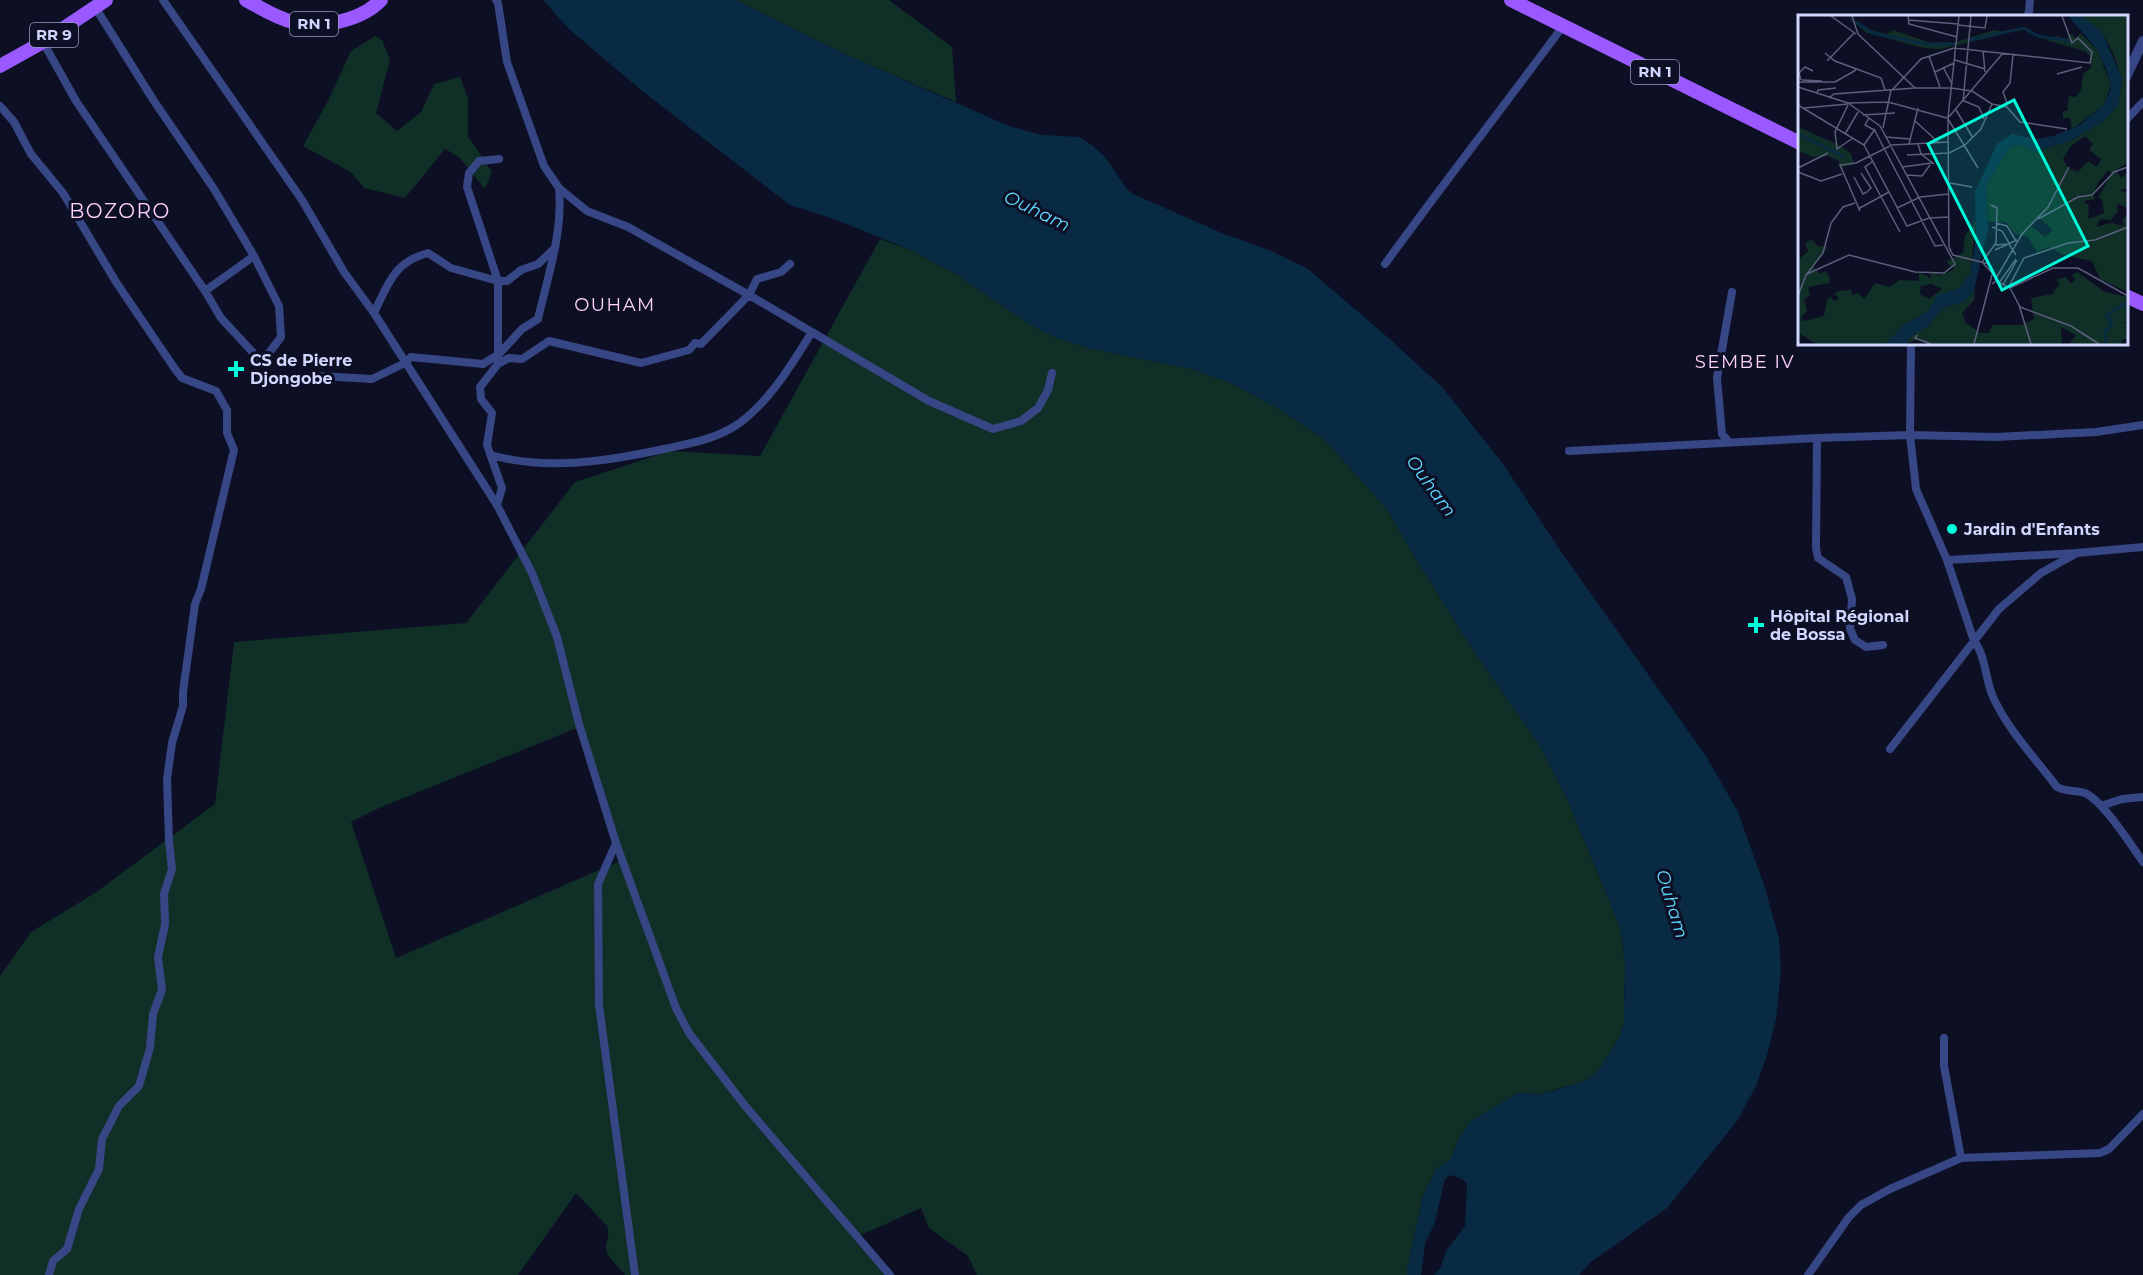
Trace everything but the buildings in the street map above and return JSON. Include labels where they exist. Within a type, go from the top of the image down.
[{"type":"main road","name":"RN 1","points":[[246,0],[293,22],[312,24],[336,22],[359,15],[381,0]]},
{"type":"main road","name":"RN 1","points":[[1511,0],[1798,142]]},
{"type":"main road","name":"RR 9","points":[[0,66],[43,42],[101,3]]},
{"type":"main road","points":[[2128,296],[2143,304]]},
{"type":"street","points":[[163,0],[302,200],[344,272],[374,313],[496,505],[532,573],[557,637],[579,724],[616,843],[676,1008],[689,1033],[746,1107],[890,1275]]},
{"type":"street","points":[[496,0],[507,62],[544,166],[559,188],[587,211],[628,227],[929,401],[993,429],[1020,421],[1038,408],[1048,390],[1052,373]]},
{"type":"street","points":[[2028,15],[2030,0]]},
{"type":"street","points":[[101,3],[154,102],[214,189],[254,256],[279,306],[281,337],[269,353]]},
{"type":"street","points":[[1384,264],[1447,177],[1563,26]]},
{"type":"street","points":[[2128,74],[2143,41]]},
{"type":"street","points":[[43,42],[76,101],[221,318],[259,359]]},
{"type":"street","points":[[2128,119],[2143,102]]},
{"type":"street","points":[[0,106],[14,122],[32,154],[63,193],[116,282],[175,369],[182,378],[216,391],[227,410],[227,433],[234,450],[201,589],[195,604],[183,706],[172,743],[167,778],[172,869],[164,894],[165,924],[158,957],[162,990],[153,1014],[150,1048],[140,1086],[120,1106],[102,1139],[99,1169],[79,1209],[67,1249],[53,1261],[49,1275]]},
{"type":"street","points":[[498,364],[498,281],[467,187],[469,173],[479,161],[499,159]]},
{"type":"street","points":[[319,376],[372,380],[405,363],[411,357],[483,364],[499,354],[522,329],[538,319],[555,248],[561,207],[559,188]]},
{"type":"street","points":[[374,313],[393,274],[412,258],[428,253],[451,268],[498,281],[507,281],[521,270],[538,264],[555,248]]},
{"type":"street","points":[[205,291],[254,256]]},
{"type":"street","points":[[496,505],[502,488],[487,445],[492,413],[481,399],[480,387],[498,364],[509,358],[522,359],[549,341],[641,363],[689,350],[695,343],[700,344],[749,295],[757,279],[781,272],[790,264]]},
{"type":"street","points":[[1730,442],[1722,434],[1717,378],[1732,292]]},
{"type":"street","points":[[491,455],[516,462],[603,461],[701,441],[718,435],[739,423],[762,403],[785,374],[812,332]]},
{"type":"street","points":[[1911,345],[1910,435],[1916,489],[1947,560],[1974,641],[1979,648],[1991,695],[2002,716],[2057,787],[2085,793],[2102,806],[2143,862]]},
{"type":"street","points":[[1569,451],[1817,438],[1910,435],[1996,437],[2096,432],[2143,425]]},
{"type":"street","points":[[1817,438],[1816,548],[1818,558],[1846,577],[1852,599],[1850,629],[1855,640],[1866,647],[1882,645]]},
{"type":"street","points":[[1947,560],[2143,547]]},
{"type":"street","points":[[1890,749],[1999,609],[2041,573],[2077,553]]},
{"type":"street","points":[[2102,806],[2122,798],[2143,798]]},
{"type":"street","points":[[616,843],[598,884],[599,1005],[635,1275]]},
{"type":"street","points":[[1944,1038],[1944,1066],[1961,1158]]},
{"type":"street","points":[[1808,1275],[1849,1216],[1861,1205],[1890,1189],[1961,1158],[2100,1153],[2109,1149],[2143,1114]]},
{"type":"green space","points":[[736,0],[889,0],[952,47],[956,102],[849,56]]},
{"type":"green space","points":[[375,36],[382,40],[390,60],[376,113],[397,131],[421,112],[434,84],[460,77],[468,98],[468,136],[492,172],[485,189],[459,157],[445,149],[405,198],[364,188],[351,172],[303,146],[328,101],[351,51]]},
{"type":"green space","points":[[880,239],[911,250],[956,274],[1029,324],[1057,338],[1088,348],[1192,369],[1231,383],[1281,410],[1324,439],[1387,509],[1473,650],[1539,744],[1568,801],[1620,927],[1625,963],[1624,1023],[1619,1038],[1598,1071],[1585,1081],[1540,1094],[1517,1093],[1458,1140],[1452,1158],[1437,1168],[1423,1196],[1407,1275],[977,1275],[968,1256],[929,1228],[921,1208],[859,1236],[895,1275],[625,1275],[606,1250],[607,1226],[576,1193],[518,1275],[0,1275],[0,976],[31,932],[95,893],[215,804],[234,642],[466,623],[575,482],[670,451],[760,456]],"holes":[[[577,728],[620,861],[396,958],[351,822],[379,808]]]},
{"type":"water","name":"Ouham","points":[[543,0],[736,0],[849,56],[1009,126],[1042,135],[1079,137],[1105,157],[1133,194],[1224,234],[1269,250],[1308,269],[1442,387],[1503,464],[1564,556],[1706,756],[1738,812],[1764,885],[1779,938],[1781,970],[1776,1019],[1756,1086],[1737,1121],[1667,1208],[1591,1262],[1579,1275],[1434,1275],[1441,1267],[1446,1251],[1465,1226],[1467,1184],[1462,1179],[1450,1175],[1445,1179],[1434,1225],[1425,1243],[1421,1275],[1407,1275],[1423,1196],[1437,1168],[1452,1158],[1458,1140],[1471,1121],[1518,1093],[1540,1094],[1556,1090],[1585,1081],[1598,1071],[1619,1038],[1624,1023],[1625,963],[1620,927],[1568,801],[1539,744],[1473,650],[1387,509],[1324,439],[1281,410],[1231,383],[1192,369],[1088,348],[1057,338],[1029,324],[956,274],[911,250],[834,219],[790,205],[641,90],[568,28]]},
{"type":"place","name":"CS de Pierre Djongobe","points":[[236,369]]},
{"type":"place","name":"Jardin d'Enfants","points":[[1952,529]]},
{"type":"place","name":"Hôpital Régional de Bossa","points":[[1756,625]]},
{"type":"district","name":"BOZORO","points":[[120,211]]},
{"type":"district","name":"OUHAM","points":[[615,305]]},
{"type":"district","name":"SEMBE IV","points":[[1745,362]]}]
